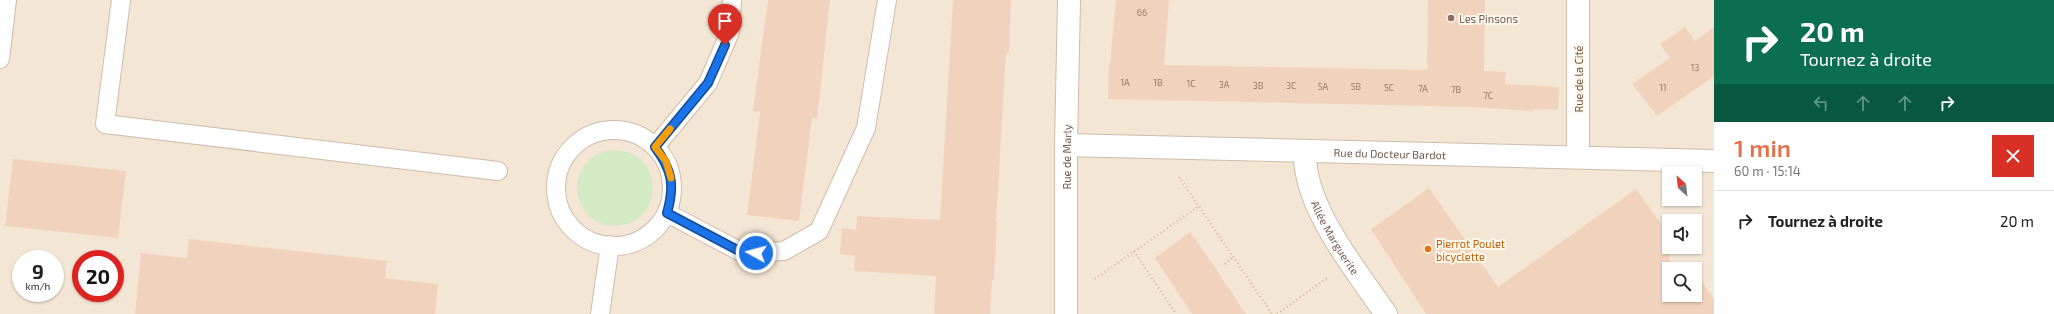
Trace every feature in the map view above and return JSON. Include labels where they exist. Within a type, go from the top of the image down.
[{"type":"street","name":"Rue de Marly","points":[[1066,314],[1066,145],[1069,0]]},
{"type":"street","name":"Rue de la Cité","points":[[1578,0],[1578,157]]},
{"type":"street","name":"Rue du Docteur Bardot","points":[[1066,145],[1177,149],[1714,161]]},
{"type":"street","name":"Allée Marguerite","points":[[1304,152],[1304,168],[1312,194],[1322,216],[1386,314]]},
{"type":"lane","points":[[0,59],[7,0]]},
{"type":"lane","points":[[121,0],[105,124],[498,171]]},
{"type":"lane","points":[[655,147],[708,83],[730,32],[732,0]]},
{"type":"lane","points":[[667,213],[743,253],[784,251],[819,231],[866,128],[887,0]]},
{"type":"lane","points":[[606,130],[623,130],[641,136],[655,147],[666,161],[671,177],[672,196],[667,213],[655,229],[639,240],[620,246],[600,244],[582,236],[567,222],[558,205],[556,185],[560,166],[571,149],[586,136],[606,130]]},
{"type":"lane","points":[[600,314],[610,245]]},
{"type":"path","points":[[1177,149],[1178,176],[1272,314]]},
{"type":"path","points":[[1066,282],[1094,280],[1199,206]]},
{"type":"path","points":[[1134,251],[1176,314]]},
{"type":"path","points":[[1225,264],[1234,257]]},
{"type":"path","points":[[1277,314],[1350,261]]},
{"type":"shaded area","points":[[0,0],[1714,0],[1714,314],[0,314]]},
{"type":"green space","points":[[607,150],[623,150],[636,156],[647,167],[653,180],[651,203],[636,220],[623,226],[607,226],[594,220],[579,203],[577,196],[577,180],[583,167],[600,152]]},
{"type":"building","points":[[768,0],[830,0],[817,119],[812,118],[799,221],[747,215],[760,112],[753,111]]},
{"type":"building","points":[[953,0],[1011,0],[1009,53],[1006,53],[994,280],[992,280],[990,314],[934,314],[936,276],[854,271],[855,256],[840,254],[842,228],[856,230],[857,216],[940,220]]},
{"type":"building","points":[[1116,0],[1169,0],[1164,65],[1427,70],[1428,0],[1485,0],[1484,71],[1506,72],[1505,84],[1559,87],[1558,110],[1533,109],[1533,111],[1471,107],[1108,99],[1109,64]]},
{"type":"building","points":[[1685,27],[1695,41],[1714,27],[1714,76],[1657,116],[1632,84],[1670,58],[1660,44]]},
{"type":"building","points":[[13,159],[126,171],[118,238],[5,226]]},
{"type":"building","points":[[1429,188],[1498,287],[1636,189],[1662,225],[1662,254],[1669,254],[1669,262],[1662,262],[1662,302],[1702,302],[1702,281],[1714,299],[1714,314],[1426,314],[1371,229]]},
{"type":"building","points":[[1190,232],[1246,314],[1192,314],[1155,258]]},
{"type":"building","points":[[189,239],[387,261],[385,278],[438,284],[435,314],[135,314],[141,253],[187,258]]},
{"type":"slow traffic","points":[[670,129],[655,147],[666,161],[671,178]]},
{"type":"place","name":"Les Pinsons","points":[[1451,18]]},
{"type":"place","name":"Pierrot Poulet bicyclette","points":[[1428,249]]},
{"type":"route","points":[[725,45],[708,83],[655,147],[666,161],[671,177],[672,196],[667,213],[743,253],[756,253]]}]
